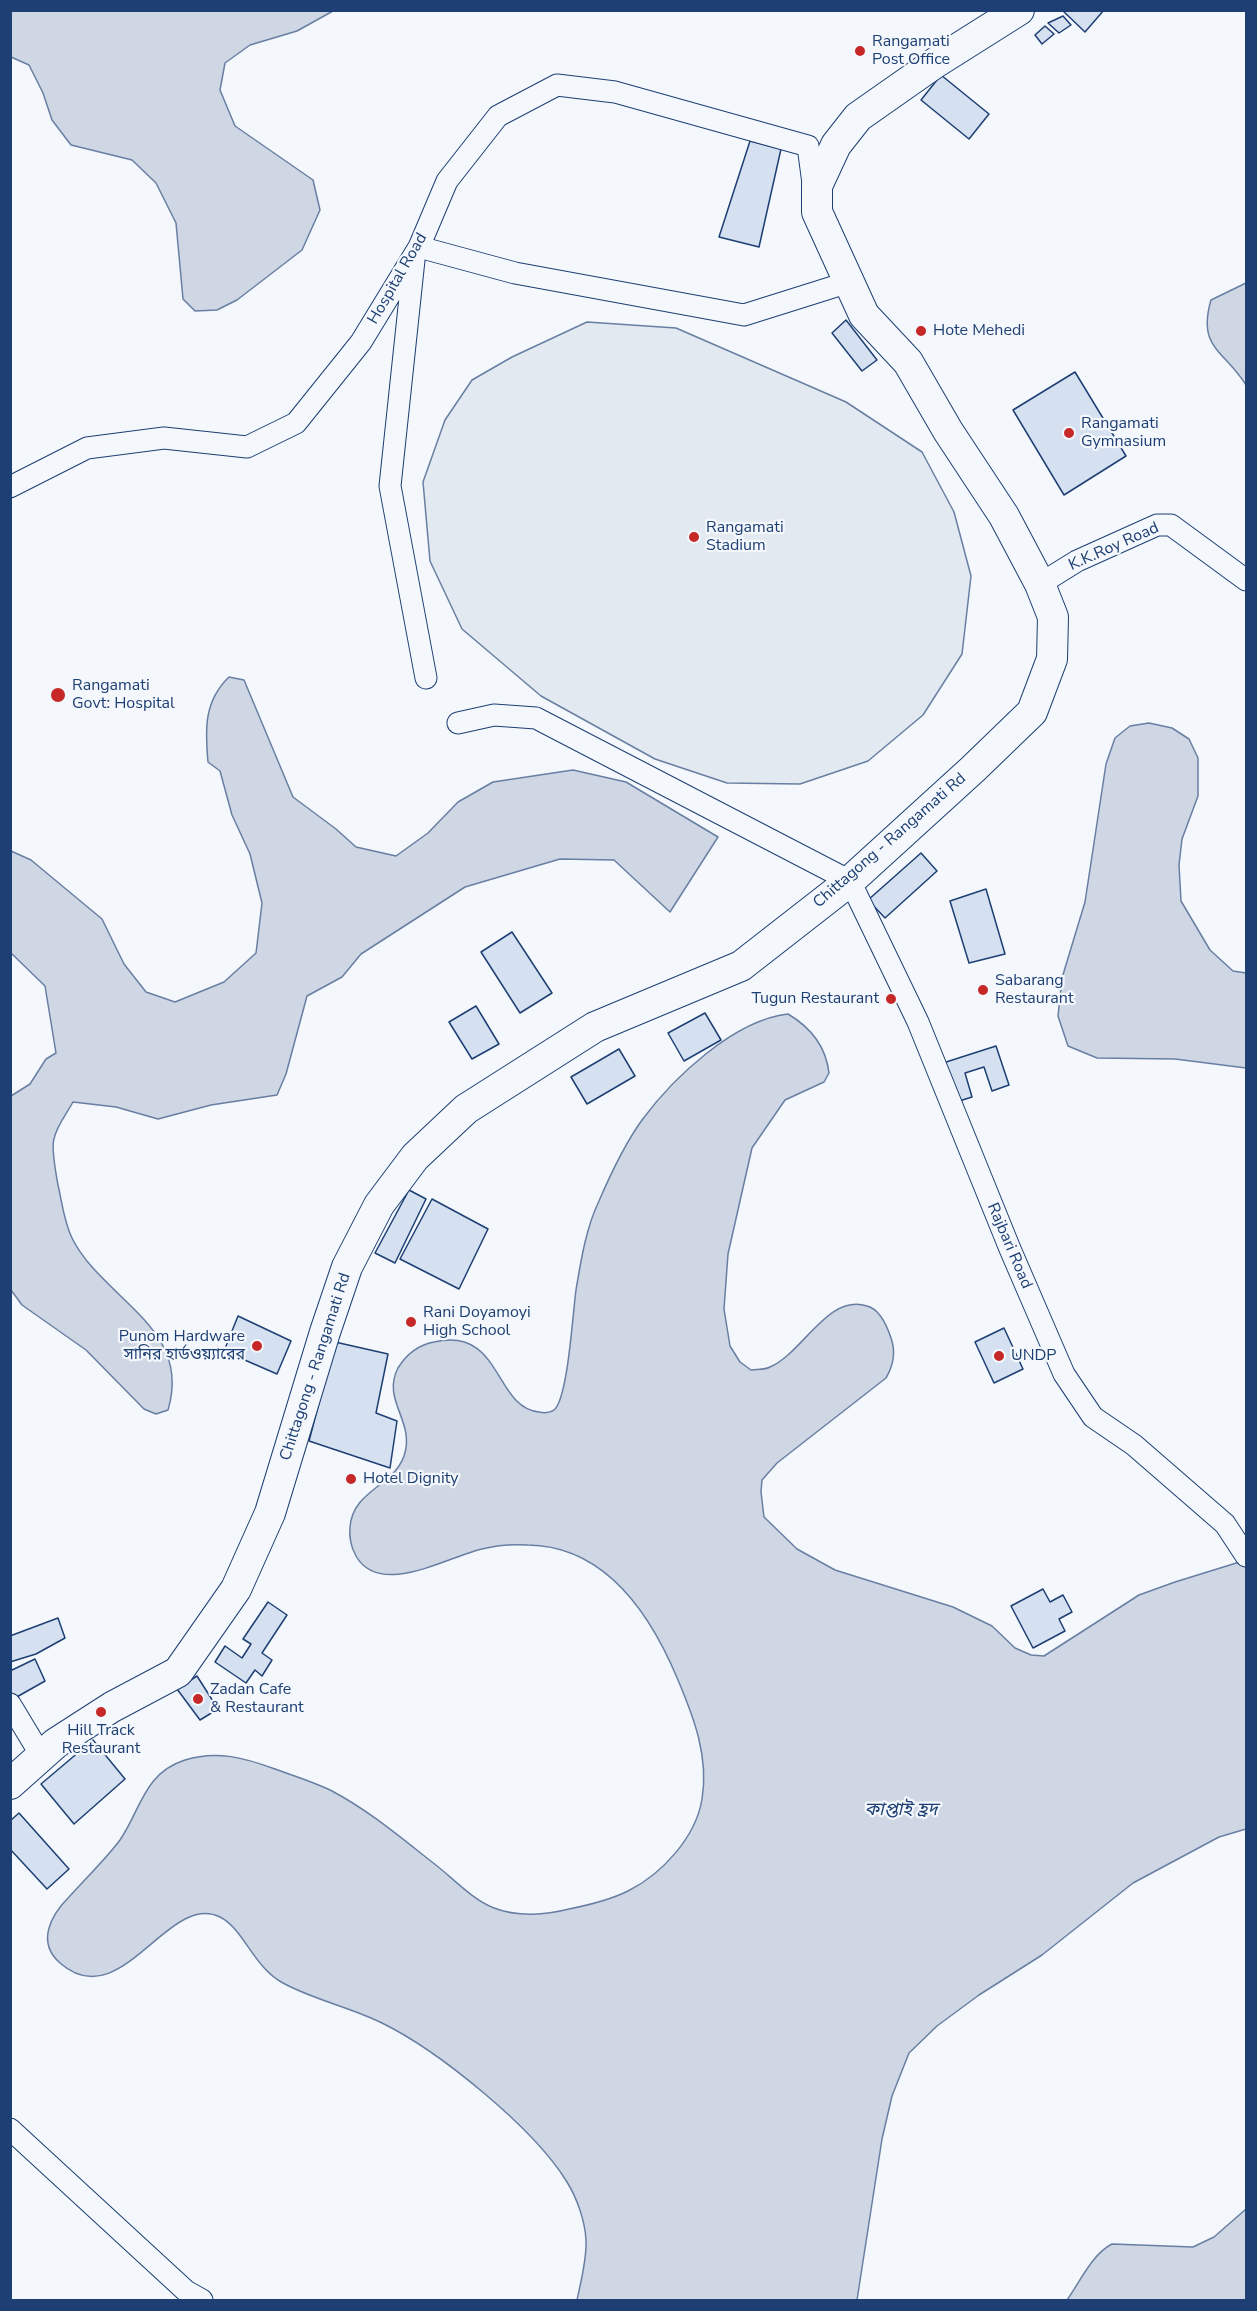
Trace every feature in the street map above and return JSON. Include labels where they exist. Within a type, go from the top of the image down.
[{"type":"highway","name":"Chittagong - Rangamati Rd","points":[[10,1784],[56,1743],[112,1707],[178,1672],[236,1589],[270,1513],[347,1267],[379,1205],[415,1157],[466,1108],[596,1027],[741,966],[850,880],[973,769],[1032,712],[1052,659],[1053,617],[1040,584],[1004,516],[948,431],[908,362],[864,315],[817,212],[817,186],[836,145],[858,117],[935,63],[1019,10]]},
{"type":"street","name":"Hospital Road","points":[[10,487],[87,448],[164,438],[247,447],[296,423],[361,342],[417,250],[447,181],[498,116],[557,85],[615,92],[808,146],[817,212]]},
{"type":"street","points":[[426,678],[390,486],[417,250],[515,273],[744,315],[849,282]]},
{"type":"street","name":"K.K.Roy Road","points":[[1040,584],[1077,561],[1157,525],[1171,525],[1246,580]]},
{"type":"street","points":[[459,723],[494,715],[536,718],[850,880]]},
{"type":"street","name":"Rajbari Road","points":[[850,880],[918,1022],[1010,1249],[1064,1374],[1093,1417],[1134,1445],[1225,1524],[1246,1556]]},
{"type":"street","points":[[10,1704],[42,1757]]},
{"type":"street","points":[[10,2129],[186,2290],[202,2301]]},
{"type":"shaded area","name":"Rangamati Stadium","points":[[587,322],[676,328],[846,402],[922,452],[954,512],[971,576],[962,654],[923,715],[868,761],[800,784],[727,783],[655,759],[541,696],[462,629],[430,561],[423,482],[445,420],[472,380],[512,357]]},
{"type":"water","points":[[10,11],[333,11],[297,31],[250,45],[225,63],[220,90],[235,126],[313,180],[320,210],[302,250],[237,300],[217,310],[195,311],[183,299],[176,223],[156,183],[132,160],[71,145],[52,120],[43,93],[29,65],[11,57]]},
{"type":"water","points":[[1246,283],[1246,385],[1215,347],[1207,329],[1211,300]]},
{"type":"water","points":[[229,677],[244,680],[293,797],[356,847],[396,856],[428,833],[458,802],[493,782],[573,770],[626,782],[718,837],[670,912],[614,860],[560,859],[465,887],[361,954],[342,977],[307,996],[286,1074],[277,1095],[211,1105],[158,1119],[116,1107],[73,1102],[55,1134],[53,1143],[55,1168],[65,1219],[72,1238],[86,1260],[141,1316],[157,1335],[168,1357],[172,1381],[168,1410],[156,1414],[144,1409],[86,1350],[22,1305],[11,1290],[11,1096],[30,1084],[46,1059],[56,1053],[45,986],[11,953],[11,851],[31,860],[102,919],[124,964],[146,992],[175,1002],[224,982],[256,953],[262,903],[250,854],[232,815],[220,771],[208,762],[206,738],[208,716],[215,696]]},
{"type":"water","points":[[1149,723],[1172,728],[1189,739],[1198,758],[1198,796],[1182,839],[1179,865],[1181,901],[1210,950],[1233,971],[1246,973],[1246,1068],[1175,1059],[1097,1058],[1068,1046],[1058,1016],[1062,978],[1085,902],[1106,764],[1115,738],[1130,726]]},
{"type":"water","name":"কাপ্তাই হ্রদ","points":[[788,1014],[803,1025],[821,1046],[829,1073],[824,1082],[785,1100],[752,1148],[728,1254],[724,1309],[730,1346],[740,1362],[751,1370],[768,1368],[794,1350],[828,1316],[840,1308],[853,1304],[867,1306],[879,1314],[893,1343],[893,1354],[892,1364],[886,1378],[777,1463],[762,1480],[764,1517],[797,1549],[835,1570],[953,1607],[992,1626],[1015,1648],[1031,1655],[1044,1656],[1139,1595],[1246,1560],[1246,1829],[1219,1837],[1133,1883],[1042,1955],[979,1995],[937,2026],[909,2053],[892,2096],[882,2139],[857,2300],[577,2300],[585,2262],[586,2240],[580,2210],[567,2182],[552,2161],[509,2115],[457,2071],[430,2052],[382,2023],[283,1983],[264,1968],[235,1930],[220,1917],[201,1914],[182,1921],[124,1965],[103,1975],[82,1975],[60,1963],[49,1946],[49,1929],[62,1904],[120,1840],[152,1783],[171,1766],[197,1757],[220,1756],[253,1762],[332,1791],[384,1824],[477,1899],[494,1908],[512,1913],[541,1914],[607,1900],[641,1884],[676,1853],[693,1827],[702,1799],[704,1783],[699,1738],[667,1656],[639,1609],[622,1588],[603,1571],[581,1557],[556,1548],[528,1545],[488,1548],[415,1571],[381,1574],[367,1568],[356,1556],[351,1542],[350,1527],[358,1505],[391,1475],[404,1456],[406,1432],[393,1390],[394,1380],[401,1363],[418,1348],[428,1343],[456,1340],[473,1346],[485,1356],[513,1397],[524,1407],[543,1413],[554,1410],[559,1403],[563,1389],[576,1290],[587,1233],[594,1211],[629,1139],[670,1087],[706,1054],[747,1027]]},
{"type":"water","points":[[1246,2209],[1246,2300],[1067,2300],[1092,2261],[1112,2244],[1193,2247],[1214,2237]]},
{"type":"building","points":[[1062,10],[1104,10],[1085,32]]},
{"type":"building","points":[[1063,16],[1071,25],[1059,33],[1048,23]]},
{"type":"building","points":[[1045,26],[1054,34],[1042,44],[1035,35]]},
{"type":"building","points":[[941,75],[989,114],[969,139],[921,100]]},
{"type":"building","points":[[750,141],[781,149],[759,247],[719,237]]},
{"type":"building","points":[[846,320],[877,360],[862,371],[832,333]]},
{"type":"building","name":"Rangamati Gymnasium","points":[[1075,372],[1126,456],[1064,495],[1013,410]]},
{"type":"building","points":[[921,853],[937,871],[885,918],[868,900]]},
{"type":"building","points":[[986,889],[1005,954],[969,963],[950,901]]},
{"type":"building","points":[[512,932],[552,993],[520,1013],[481,952]]},
{"type":"building","points":[[476,1006],[499,1044],[472,1059],[449,1022]]},
{"type":"building","points":[[705,1013],[721,1040],[684,1061],[668,1033]]},
{"type":"building","points":[[996,1046],[1009,1085],[992,1091],[984,1067],[965,1073],[972,1097],[956,1102],[943,1063]]},
{"type":"building","points":[[619,1049],[635,1076],[587,1104],[571,1077]]},
{"type":"building","points":[[409,1190],[426,1199],[395,1263],[375,1253]]},
{"type":"building","points":[[432,1199],[488,1229],[459,1289],[400,1259]]},
{"type":"building","name":"Punom Hardware সানির হার্ডওয়্যারের","points":[[238,1316],[291,1341],[277,1374],[224,1351]]},
{"type":"building","name":"UNDP","points":[[1004,1328],[1023,1369],[994,1383],[975,1342]]},
{"type":"building","points":[[335,1342],[388,1354],[376,1413],[397,1421],[390,1468],[309,1441]]},
{"type":"building","points":[[1043,1589],[1050,1602],[1063,1595],[1072,1612],[1059,1619],[1065,1631],[1033,1648],[1011,1606]]},
{"type":"building","points":[[268,1602],[287,1615],[262,1653],[272,1660],[262,1676],[255,1670],[246,1683],[215,1662],[225,1646],[242,1658],[251,1644],[243,1639]]},
{"type":"building","points":[[58,1618],[65,1638],[36,1654],[10,1662],[10,1636]]},
{"type":"building","points":[[35,1659],[45,1681],[15,1698],[10,1691],[10,1671]]},
{"type":"building","name":"Zadan Cafe & Restaurant","points":[[197,1676],[218,1709],[200,1720],[177,1689]]},
{"type":"building","points":[[93,1740],[125,1779],[74,1824],[41,1784]]},
{"type":"building","points":[[19,1813],[69,1869],[47,1889],[10,1849],[10,1821]]},
{"type":"place","name":"Rangamati Post Office","points":[[860,51]]},
{"type":"place","name":"Hote Mehedi","points":[[921,331]]},
{"type":"place","name":"Rangamati Gymnasium","points":[[1069,433]]},
{"type":"place","name":"Rangamati Stadium","points":[[694,537]]},
{"type":"place","name":"Rangamati Govt: Hospital","points":[[58,695]]},
{"type":"place","name":"Sabarang Restaurant","points":[[983,990]]},
{"type":"place","name":"Tugun Restaurant","points":[[891,999]]},
{"type":"place","name":"Rani Doyamoyi High School","points":[[411,1322]]},
{"type":"place","name":"Punom Hardware সানির হার্ডওয়্যারের","points":[[257,1346]]},
{"type":"place","name":"UNDP","points":[[999,1356]]},
{"type":"place","name":"Hotel Dignity","points":[[351,1479]]},
{"type":"place","name":"Zadan Cafe & Restaurant","points":[[198,1699]]},
{"type":"place","name":"Hill Track Restaurant","points":[[101,1712]]}]
